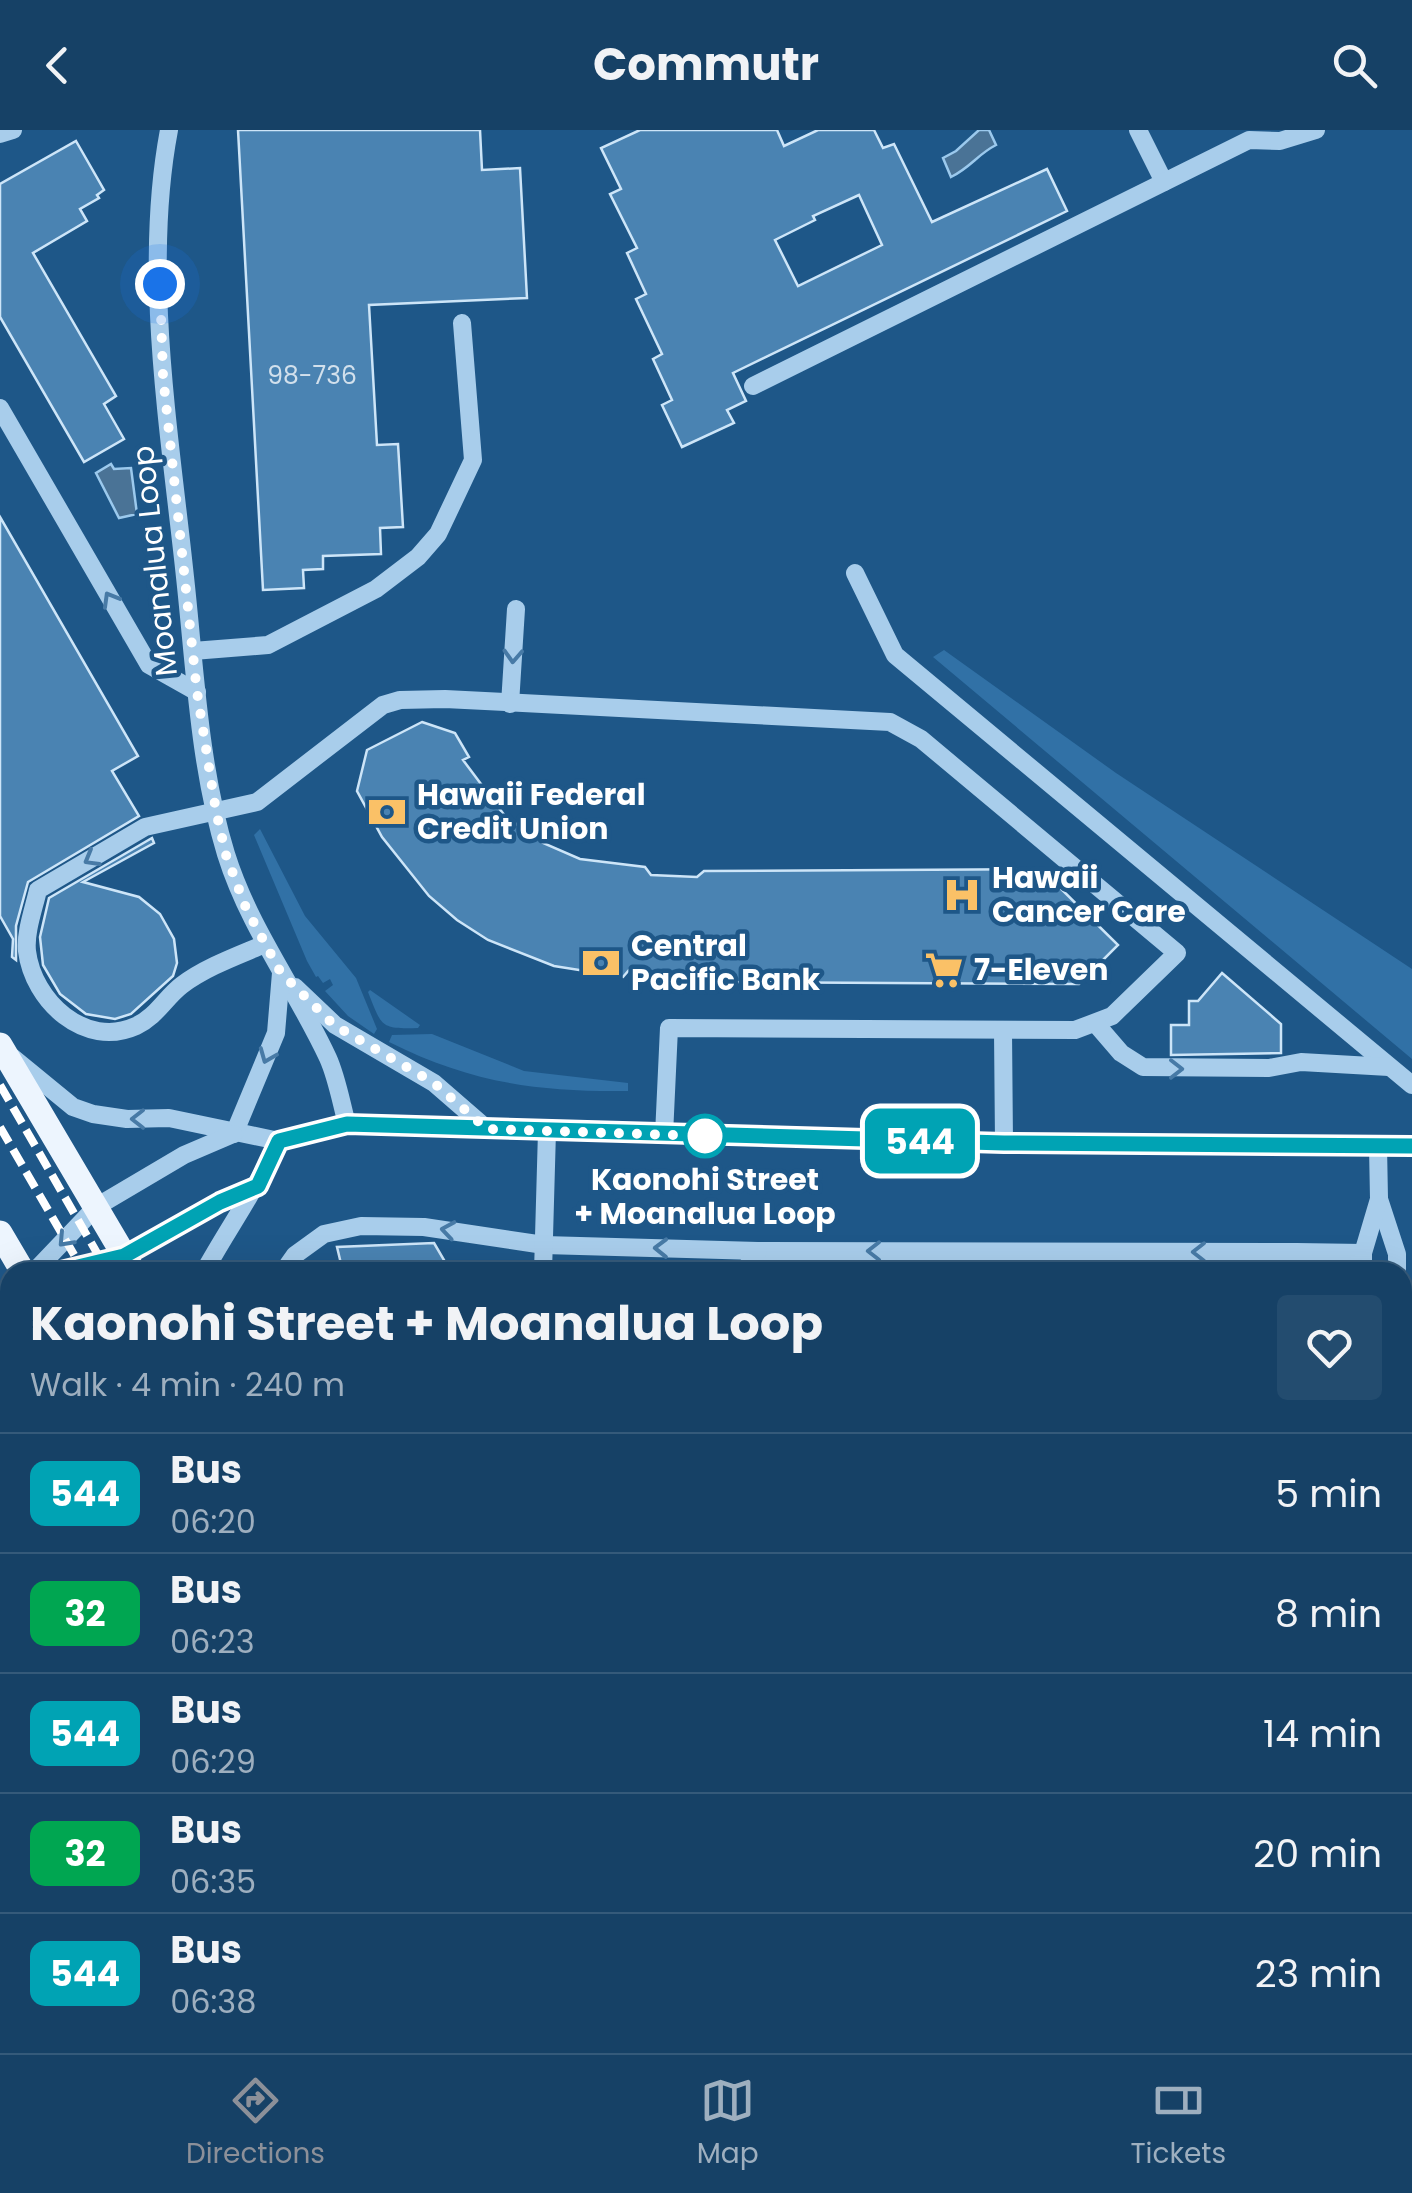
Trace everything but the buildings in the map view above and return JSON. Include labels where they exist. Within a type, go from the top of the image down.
[{"type":"main road","points":[[1,1047],[128,1262]]},
{"type":"main road","points":[[0,1232],[17,1262]]},
{"type":"street","points":[[0,134],[14,130]]},
{"type":"street","name":"Moanalua Loop","points":[[168,130],[161,199],[159,314],[197,692],[216,811],[226,855],[246,908],[329,1060],[347,1124]]},
{"type":"street","points":[[1138,130],[1164,182]]},
{"type":"street","points":[[753,386],[1164,182],[1247,135],[1280,141],[1316,130]]},
{"type":"street","points":[[193,651],[268,644],[376,589],[418,557],[438,534],[473,460],[462,323]]},
{"type":"street","points":[[0,408],[149,665],[197,692]]},
{"type":"street","points":[[855,573],[896,655],[1412,1086]]},
{"type":"street","points":[[510,704],[516,609]]},
{"type":"street","points":[[265,944],[180,986],[148,1020],[112,1033],[73,1022],[52,1007],[32,972],[26,947],[38,890],[145,827],[257,802],[383,705],[419,699],[876,721],[904,727],[1177,953],[1112,1016],[1075,1030],[669,1028],[664,1135]]},
{"type":"street","points":[[44,1262],[96,1208],[184,1155],[234,1134],[276,1033],[281,973]]},
{"type":"street","name":"Moanalua Loop","points":[[281,973],[334,1025],[434,1083],[487,1129]]},
{"type":"street","points":[[1096,1024],[1121,1053],[1143,1067],[1269,1068],[1300,1062],[1390,1067]]},
{"type":"street","points":[[1003,1030],[1004,1143]]},
{"type":"street","points":[[1,1047],[73,1106],[93,1114],[128,1119],[169,1118],[279,1141],[347,1124],[1004,1143],[1412,1146]]},
{"type":"street","points":[[543,1262],[548,1131]]},
{"type":"street","points":[[210,1262],[258,1186],[279,1141]]},
{"type":"street","points":[[1363,1262],[1379,1199],[1378,1146]]},
{"type":"street","points":[[132,1262],[220,1202],[258,1186]]},
{"type":"street","points":[[1379,1199],[1397,1262]]},
{"type":"street","points":[[290,1262],[324,1234],[361,1226],[424,1226],[544,1245],[758,1251],[1296,1252],[1357,1262]]},
{"type":"street","points":[[751,1262],[758,1251]]},
{"type":"street","points":[[1296,1252],[1296,1262]]},
{"type":"shaded area","points":[[979,130],[989,130],[996,145],[951,177],[943,158]]},
{"type":"shaded area","points":[[111,464],[114,469],[131,468],[137,514],[119,518],[96,473]]},
{"type":"shaded area","points":[[944,650],[1116,773],[1412,969],[1412,1059],[933,657]]},
{"type":"shaded area","points":[[260,829],[305,916],[356,978],[377,1029],[374,1034],[348,1016],[325,991],[333,985],[330,979],[323,983],[307,961],[254,835]]},
{"type":"shaded area","points":[[370,990],[420,1025],[418,1028],[384,1024]]},
{"type":"shaded area","points":[[432,1034],[524,1071],[628,1083],[628,1091],[564,1090],[506,1082],[448,1067],[389,1042],[392,1035]]},
{"type":"railway","points":[[0,1085],[102,1262]]},
{"type":"railway","points":[[0,1127],[78,1262]]},
{"type":"bus line","name":"544","points":[[99,1262],[124,1256],[220,1202],[258,1186],[279,1141],[347,1124],[1004,1143],[1412,1146]]},
{"type":"place","name":"Hawaii Federal Credit Union","points":[[387,812]]},
{"type":"place","name":"Hawaii Cancer Care","points":[[962,895]]},
{"type":"place","name":"Central Pacific Bank","points":[[601,963]]},
{"type":"place","name":"7-Eleven","points":[[944,970]]},
{"type":"place","name":"Kaonohi Street + Moanalua Loop","points":[[705,1136]]},
{"type":"route","points":[[160,284],[163,376],[197,692],[216,811],[226,855],[246,908],[281,973],[334,1025],[434,1083],[487,1129],[705,1136]]}]
